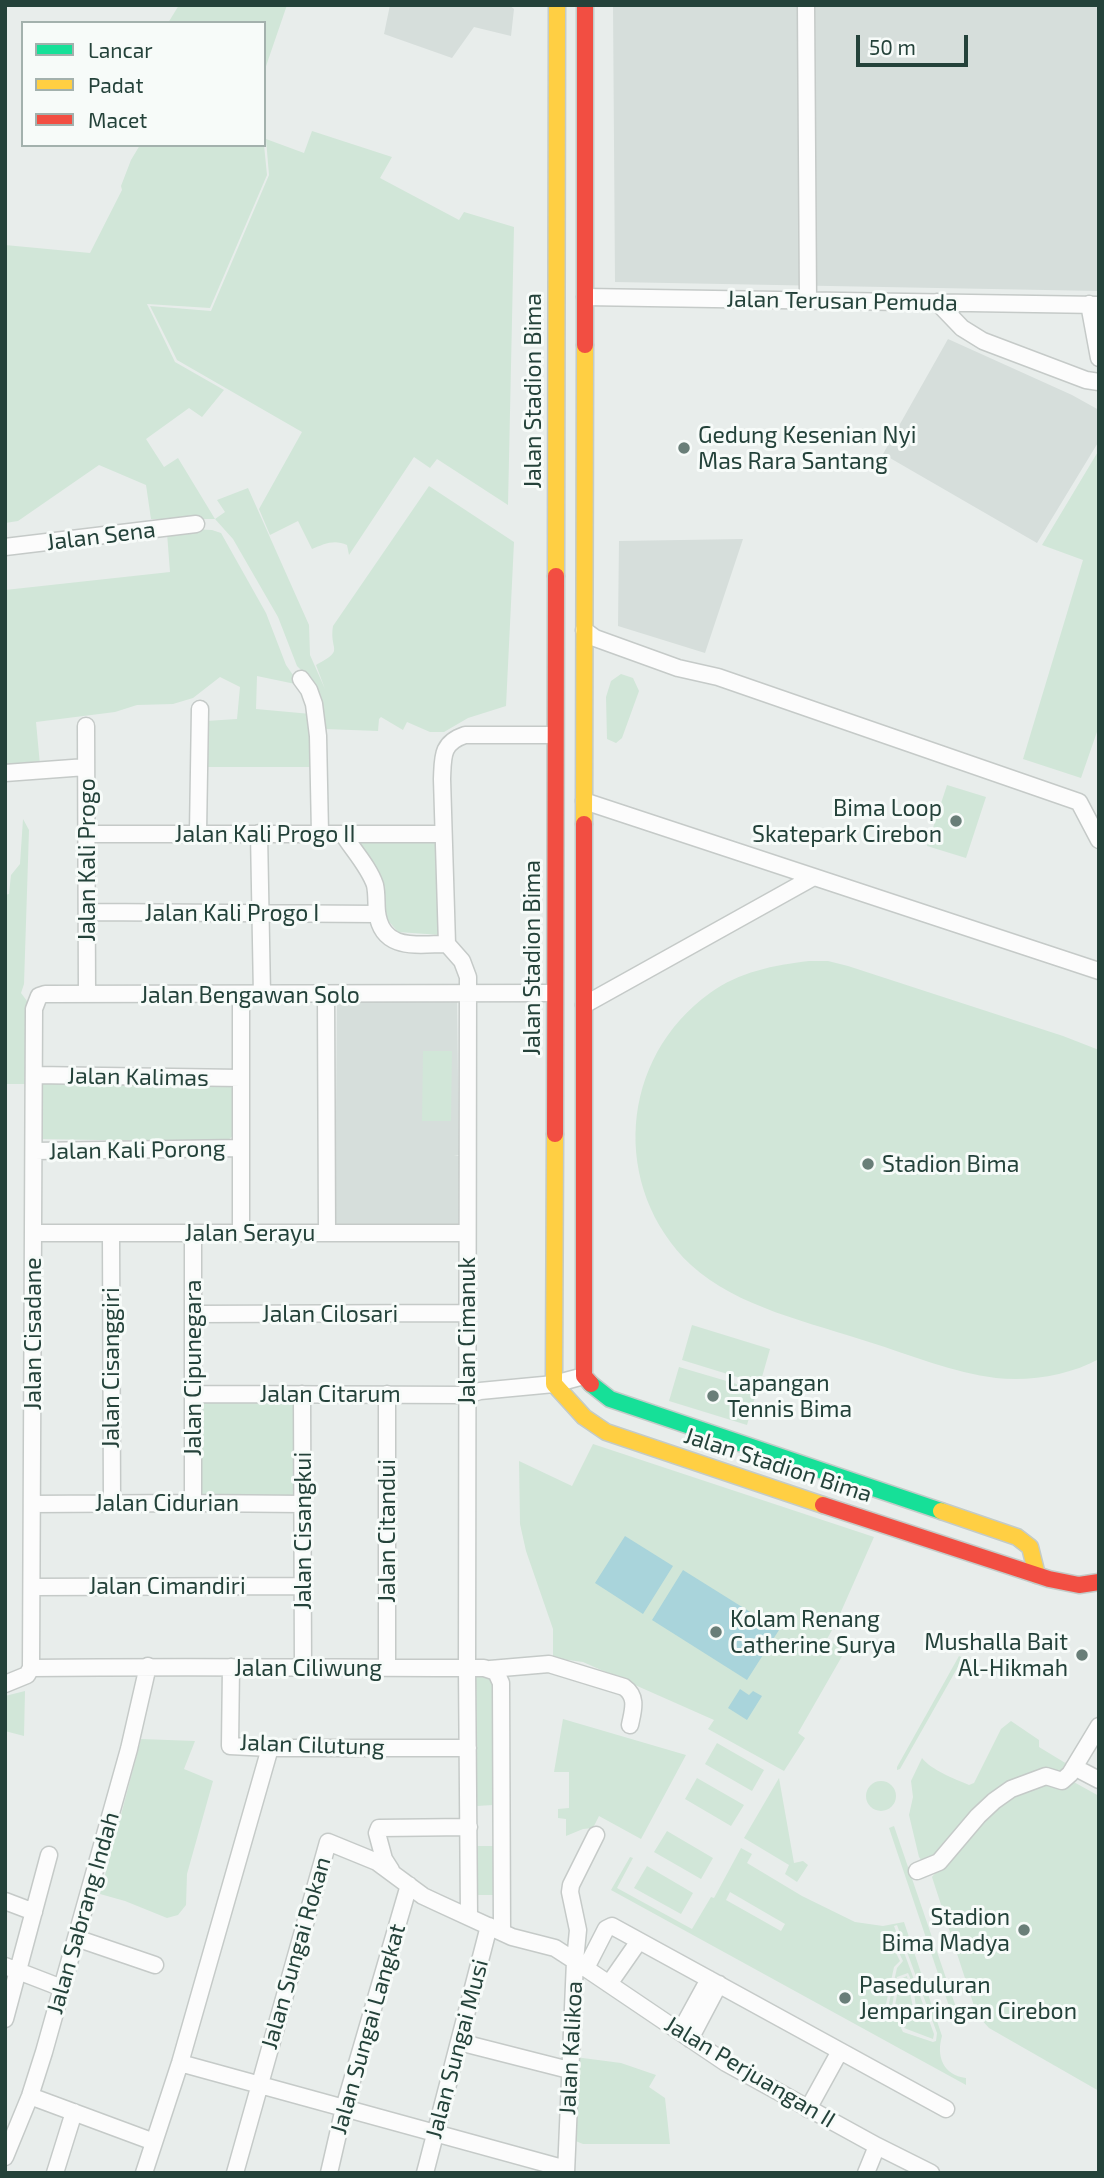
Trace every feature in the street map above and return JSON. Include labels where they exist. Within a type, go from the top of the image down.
[{"type":"street","name":"Jalan Stadion Bima","points":[[557,5],[554,1384],[576,1410],[606,1432],[1019,1570],[1062,1583],[1087,1586],[1099,1582]]},
{"type":"street","points":[[584,1376],[585,5]]},
{"type":"street","points":[[806,5],[807,300]]},
{"type":"street","points":[[556,297],[584,297]]},
{"type":"street","name":"Jalan Terusan Pemuda","points":[[584,297],[1094,304]]},
{"type":"street","points":[[937,302],[962,328],[983,341],[1086,380],[1099,382]]},
{"type":"street","points":[[1094,304],[1099,358]]},
{"type":"street","name":"Jalan Sena","points":[[5,547],[196,524]]},
{"type":"street","points":[[555,630],[584,630],[594,638],[678,668],[718,677],[1079,802],[1099,840]]},
{"type":"street","points":[[301,679],[312,697],[316,715],[320,833]]},
{"type":"street","points":[[198,833],[200,709]]},
{"type":"street","name":"Jalan Kali Progo","points":[[86,726],[87,995]]},
{"type":"street","points":[[343,834],[374,884],[377,914],[385,932],[398,943],[407,945],[447,944],[443,834],[443,758],[446,746],[453,739],[465,736],[555,735]]},
{"type":"street","points":[[5,773],[86,767]]},
{"type":"street","points":[[555,803],[584,801],[1099,971]]},
{"type":"street","points":[[259,833],[262,995]]},
{"type":"street","name":"Jalan Kali Progo II","points":[[87,834],[443,834]]},
{"type":"street","points":[[554,1025],[584,1005],[812,878]]},
{"type":"street","name":"Jalan Kali Progo I","points":[[87,912],[377,914]]},
{"type":"street","name":"Jalan Cimanuk","points":[[447,944],[457,953],[468,977],[469,1916]]},
{"type":"street","name":"Jalan Bengawan Solo","points":[[36,1000],[44,994],[554,993]]},
{"type":"street","points":[[241,1233],[242,995]]},
{"type":"street","points":[[326,995],[327,1233]]},
{"type":"street","name":"Jalan Cisadane","points":[[32,1668],[36,1000]]},
{"type":"street","name":"Jalan Kalimas","points":[[34,1075],[241,1078]]},
{"type":"street","name":"Jalan Kali Porong","points":[[34,1152],[241,1148]]},
{"type":"street","name":"Jalan Serayu","points":[[33,1233],[467,1233]]},
{"type":"street","name":"Jalan Cisanggiri","points":[[111,1233],[111,1503]]},
{"type":"street","name":"Jalan Cipunegara","points":[[193,1233],[193,1503]]},
{"type":"street","name":"Jalan Cilosari","points":[[193,1314],[467,1313]]},
{"type":"street","name":"Jalan Stadion Bima","points":[[584,1376],[595,1389],[610,1399],[1017,1537],[1030,1547]]},
{"type":"street","name":"Jalan Citarum","points":[[193,1394],[467,1395],[480,1391],[554,1384],[584,1376]]},
{"type":"street","name":"Jalan Cisangkui","points":[[302,1394],[303,1669]]},
{"type":"street","name":"Jalan Citandui","points":[[387,1394],[387,1668]]},
{"type":"street","name":"Jalan Cidurian","points":[[32,1504],[303,1504]]},
{"type":"street","points":[[1019,1570],[1030,1547]]},
{"type":"street","points":[[1030,1547],[1037,1575]]},
{"type":"street","name":"Jalan Cimandiri","points":[[32,1587],[303,1586]]},
{"type":"street","points":[[467,1668],[490,1670],[550,1664],[624,1687],[633,1697],[630,1725]]},
{"type":"street","name":"Jalan Sabrang Indah","points":[[6,2152],[30,2095],[62,1988],[129,1749],[148,1666]]},
{"type":"street","name":"Jalan Cilutung","points":[[231,1667],[230,1746],[468,1748]]},
{"type":"street","points":[[5,1684],[27,1675],[32,1668]]},
{"type":"street","name":"Jalan Ciliwung","points":[[32,1668],[467,1668]]},
{"type":"street","points":[[490,1670],[499,1676],[501,1683],[495,1929]]},
{"type":"street","points":[[916,1871],[939,1862],[978,1816],[1011,1788],[1046,1776],[1062,1781],[1070,1774],[1099,1726]]},
{"type":"street","points":[[144,2173],[180,2063],[270,1748]]},
{"type":"street","points":[[1074,1767],[1099,1780]]},
{"type":"street","points":[[391,1870],[384,1859],[377,1832],[379,1828],[469,1827]]},
{"type":"street","points":[[580,1964],[578,1930],[570,1892],[596,1835]]},
{"type":"street","name":"Jalan Sungai Rokan","points":[[235,2173],[328,1842],[377,1862],[423,1896],[495,1929]]},
{"type":"street","points":[[5,2019],[12,1968],[34,1912],[49,1856]]},
{"type":"street","name":"Jalan Sungai Langkat","points":[[329,2173],[344,2108],[409,1885]]},
{"type":"street","points":[[5,1901],[34,1912]]},
{"type":"street","points":[[580,1964],[606,1929],[612,1926],[946,2109]]},
{"type":"street","name":"Jalan Kalikoa","points":[[495,1929],[522,1940],[555,1948],[580,1964],[569,2070],[566,2171]]},
{"type":"street","name":"Jalan Sungai Musi","points":[[425,2173],[459,2042],[495,1929]]},
{"type":"street","points":[[76,1938],[155,1965]]},
{"type":"street","points":[[609,1984],[639,1941]]},
{"type":"street","name":"Jalan Perjuangan II","points":[[580,1964],[726,2063],[931,2173]]},
{"type":"street","points":[[12,1968],[62,1988]]},
{"type":"street","points":[[685,2036],[714,1982]]},
{"type":"street","points":[[459,2042],[569,2070]]},
{"type":"street","points":[[808,2109],[840,2051]]},
{"type":"street","points":[[180,2063],[566,2171]]},
{"type":"street","points":[[30,2095],[154,2142]]},
{"type":"street","points":[[55,2173],[74,2112]]},
{"type":"street","points":[[866,2173],[877,2146]]},
{"type":"shaded area","points":[[390,5],[509,5],[514,9],[511,36],[474,27],[452,58],[384,34]]},
{"type":"shaded area","points":[[613,5],[1099,5],[1099,291],[615,282]]},
{"type":"shaded area","points":[[948,339],[1099,410],[1099,441],[1037,543],[883,454]]},
{"type":"shaded area","points":[[743,539],[705,653],[618,626],[619,541]]},
{"type":"shaded area","points":[[337,1001],[457,1001],[459,1155],[454,1155],[459,1156],[458,1226],[335,1225]]},
{"type":"green space","points":[[179,5],[287,5],[266,66],[266,21],[169,21]]},
{"type":"green space","points":[[312,131],[392,157],[380,178],[459,220],[464,212],[514,227],[508,505],[437,459],[430,468],[414,457],[349,555],[347,545],[338,542],[312,549],[298,521],[270,535],[259,509],[302,432],[177,360],[150,306],[211,311],[269,175],[266,139],[304,153]]},
{"type":"green space","points":[[139,147],[264,147],[267,175],[210,308],[147,304],[175,362],[224,390],[202,417],[189,408],[146,439],[164,467],[178,458],[215,519],[151,519],[146,485],[99,465],[18,521],[5,523],[5,245],[90,253],[122,190],[121,186]]},
{"type":"green space","points":[[1099,450],[1099,726],[1081,778],[1023,759],[1083,560],[1042,545]]},
{"type":"green space","points":[[429,486],[514,542],[506,706],[468,718],[444,732],[430,732],[407,722],[403,730],[381,717],[378,731],[325,729],[321,700],[297,666],[278,617],[233,539],[215,519],[225,512],[217,500],[248,488],[309,625],[310,655],[325,689],[316,665],[334,652],[333,626]]},
{"type":"green space","points":[[189,529],[221,533],[266,613],[286,665],[300,685],[257,676],[256,709],[311,714],[312,767],[205,767],[206,721],[237,719],[240,687],[220,677],[193,698],[173,704],[137,705],[115,712],[36,722],[40,765],[5,768],[5,590],[170,572],[167,533]]},
{"type":"green space","points":[[621,674],[633,678],[639,691],[622,738],[616,743],[607,739],[606,697],[611,681]]},
{"type":"green space","name":"Bima Loop Skatepark Cirebon","points":[[947,785],[986,797],[966,858],[927,846]]},
{"type":"green space","points":[[23,819],[29,830],[24,984],[21,993],[27,1001],[25,1084],[5,1084],[5,895],[9,894],[11,875],[20,864]]},
{"type":"green space","points":[[436,841],[441,935],[398,932],[386,918],[359,842]]},
{"type":"green space","name":"Stadion Bima","points":[[809,961],[828,961],[848,966],[1099,1050],[1099,1359],[1062,1373],[1022,1379],[980,1376],[948,1368],[752,1303],[709,1280],[691,1265],[665,1234],[647,1199],[637,1162],[636,1124],[643,1087],[657,1052],[680,1020],[721,986],[757,971]]},
{"type":"green space","points":[[423,1051],[452,1051],[451,1121],[422,1121]]},
{"type":"green space","points":[[42,1083],[236,1085],[234,1135],[220,1142],[41,1139]]},
{"type":"green space","name":"Lapangan Tennis Bima","points":[[692,1325],[770,1349],[760,1384],[682,1360]]},
{"type":"green space","name":"Lapangan Tennis Bima","points":[[679,1367],[757,1390],[747,1425],[669,1401]]},
{"type":"green space","points":[[296,1402],[296,1497],[200,1497],[200,1403]]},
{"type":"green space","points":[[593,1444],[874,1537],[827,1639],[845,1651],[798,1733],[805,1738],[784,1771],[708,1729],[714,1720],[583,1662],[553,1658],[553,1629],[526,1551],[520,1524],[519,1461],[572,1486]]},
{"type":"green space","points":[[959,1656],[963,1658],[897,1770],[897,1767]]},
{"type":"green space","points":[[493,1676],[493,1805],[477,1806],[476,1677]]},
{"type":"green space","points":[[25,1691],[24,1736],[5,1731],[5,1696]]},
{"type":"green space","points":[[563,1719],[686,1755],[641,1839],[599,1816],[593,1828],[566,1836],[566,1819],[558,1818],[558,1809],[569,1808],[569,1772],[554,1772]]},
{"type":"green space","points":[[1011,1721],[1039,1740],[1039,1747],[1067,1764],[1059,1775],[1041,1771],[1025,1775],[1011,1783],[983,1807],[936,1858],[922,1861],[909,1815],[913,1797],[911,1781],[922,1758],[950,1777],[969,1785],[974,1783],[1001,1729]]},
{"type":"green space","points":[[141,1739],[195,1741],[184,1769],[213,1781],[187,1874],[186,1905],[178,1915],[167,1918],[100,1894]]},
{"type":"green space","points":[[717,1743],[764,1770],[752,1791],[705,1764]]},
{"type":"green space","points":[[697,1778],[744,1805],[731,1826],[685,1799]]},
{"type":"green space","points":[[779,1778],[794,1863],[803,1861],[808,1865],[797,1882],[785,1874],[789,1865],[744,1838]]},
{"type":"green space","points":[[881,1781],[892,1785],[896,1796],[892,1807],[881,1811],[870,1807],[866,1796],[870,1785]]},
{"type":"green space","name":"Stadion Bima Madya","points":[[1072,1781],[1099,1796],[1099,2091],[989,2028],[977,2015],[932,1877],[968,1835],[1012,1796],[1044,1782]]},
{"type":"green space","points":[[894,1826],[960,2019],[954,2021],[889,1828]]},
{"type":"green space","points":[[667,1831],[713,1858],[701,1879],[654,1852]]},
{"type":"green space","points":[[476,1846],[494,1846],[494,1895],[476,1895]]},
{"type":"green space","points":[[741,1848],[752,1854],[747,1863],[802,1896],[855,1922],[883,1926],[904,1922],[942,2036],[940,2051],[943,2063],[952,2073],[966,2078],[966,2085],[611,1890],[630,1857],[633,1858],[617,1888],[692,1929],[711,1897],[714,1898]],"holes":[[[730,1892],[785,1924],[781,1931],[726,1900]],[[897,1925],[937,2033],[936,2041],[933,2042],[903,2032],[901,2028],[913,2008],[907,1976],[900,1979],[893,2016],[888,2017],[884,2013],[894,1967],[900,1961],[890,1941],[892,1936],[897,1934],[894,1926]]]},
{"type":"green space","points":[[647,1866],[693,1893],[681,1914],[634,1888]]},
{"type":"green space","points":[[898,1936],[934,2034],[933,2039],[904,2028],[916,2008],[913,1984],[908,1973],[897,1977],[891,2013],[887,2012],[897,1968],[903,1961],[893,1940]]},
{"type":"green space","points":[[575,2057],[621,2063],[656,2075],[649,2087],[665,2098],[670,2144],[583,2144],[573,2140]]},
{"type":"water","points":[[625,1536],[673,1566],[643,1614],[595,1583]]},
{"type":"water","points":[[683,1570],[779,1630],[747,1680],[652,1620]]},
{"type":"water","points":[[740,1689],[749,1695],[753,1691],[762,1696],[747,1720],[728,1708]]},
{"type":"traffic: fast","points":[[591,1384],[610,1399],[941,1511]]},
{"type":"traffic: slow","points":[[556,576],[557,5]]},
{"type":"traffic: slow","points":[[584,824],[585,345]]},
{"type":"traffic: slow","points":[[555,1134],[554,1384],[584,1417],[606,1432],[823,1505]]},
{"type":"traffic: slow","points":[[941,1511],[1017,1537],[1030,1547],[1037,1575]]},
{"type":"traffic: jam","points":[[585,5],[585,345]]},
{"type":"traffic: jam","points":[[555,1134],[556,576]]},
{"type":"traffic: jam","points":[[584,824],[584,1376],[591,1384]]},
{"type":"traffic: jam","points":[[823,1505],[1049,1579],[1079,1585],[1099,1582]]},
{"type":"place","name":"Gedung Kesenian Nyi Mas Rara Santang","points":[[684,448]]},
{"type":"place","name":"Bima Loop Skatepark Cirebon","points":[[956,821]]},
{"type":"place","name":"Stadion Bima","points":[[868,1164]]},
{"type":"place","name":"Lapangan Tennis Bima","points":[[713,1396]]},
{"type":"place","name":"Kolam Renang Catherine Surya","points":[[716,1632]]},
{"type":"place","name":"Mushalla Bait Al-Hikmah","points":[[1082,1655]]},
{"type":"place","name":"Stadion Bima Madya","points":[[1024,1930]]},
{"type":"place","name":"Paseduluran Jemparingan Cirebon","points":[[845,1998]]}]
